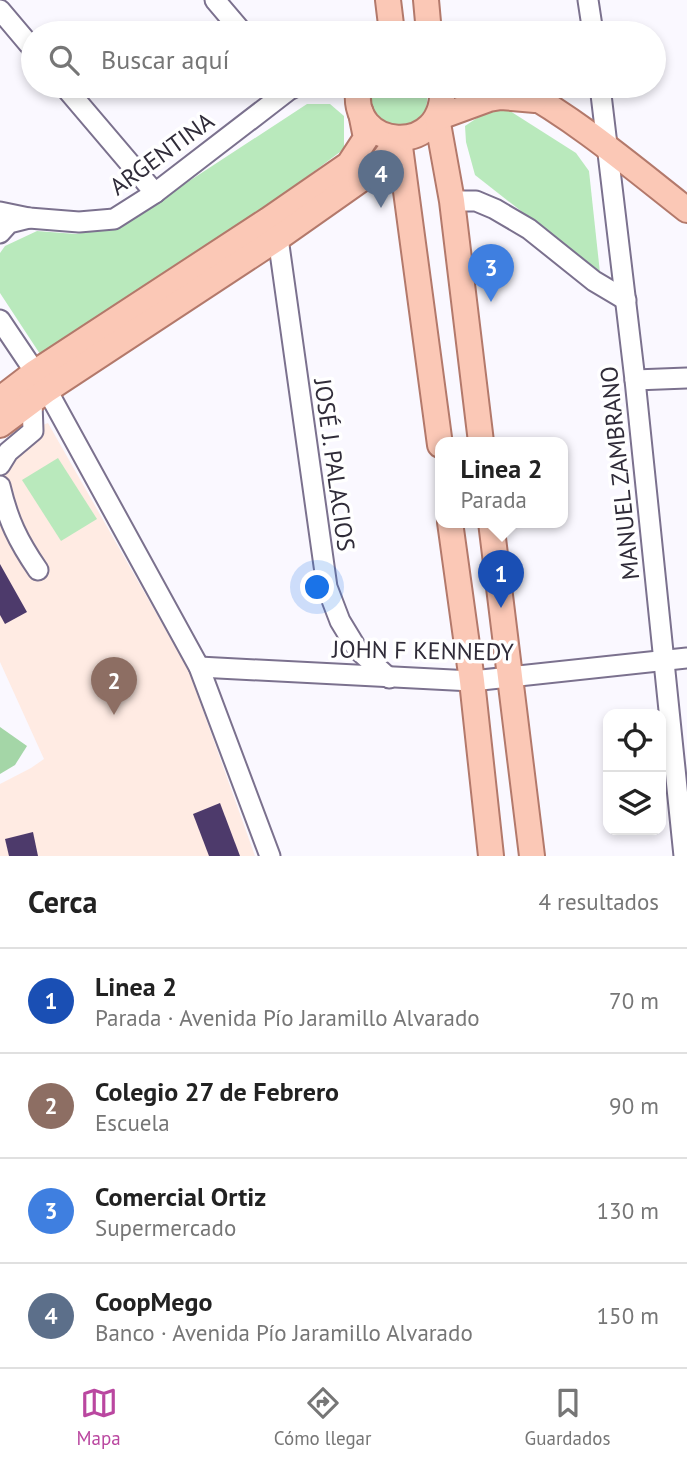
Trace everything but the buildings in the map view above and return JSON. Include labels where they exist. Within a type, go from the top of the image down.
[{"type":"main road","points":[[388,0],[391,21]]},
{"type":"main road","points":[[426,0],[428,21]]},
{"type":"main road","points":[[273,229],[349,164],[366,138],[358,98]]},
{"type":"main road","points":[[359,98],[372,129],[389,138],[399,139],[414,137],[427,130],[442,108],[442,98]]},
{"type":"main road","points":[[437,118],[495,98]]},
{"type":"main road","points":[[512,98],[543,101]]},
{"type":"main road","points":[[537,98],[609,148],[687,209]]},
{"type":"main road","points":[[437,118],[452,201],[480,437]]},
{"type":"main road","points":[[0,425],[38,388],[273,229],[376,169],[399,139]]},
{"type":"main road","points":[[399,139],[439,437]]},
{"type":"main road","points":[[0,398],[38,388]]},
{"type":"main road","points":[[451,528],[472,681],[491,856]]},
{"type":"main road","points":[[492,528],[532,856]]},
{"type":"street","points":[[215,0],[233,21]]},
{"type":"street","points":[[235,0],[237,21]]},
{"type":"street","points":[[588,0],[591,21]]},
{"type":"street","points":[[0,10],[21,35]]},
{"type":"street","points":[[74,98],[155,193]]},
{"type":"street","name":"ARGENTINA","points":[[0,212],[29,218],[79,222],[114,219],[155,193],[276,98]]},
{"type":"street","name":"MANUEL ZAMBRANO","points":[[602,98],[635,380],[684,856]]},
{"type":"street","points":[[452,201],[476,201],[495,209],[529,229],[594,281],[626,300]]},
{"type":"street","points":[[0,233],[9,223],[29,218]]},
{"type":"street","name":"JOSÉ J. PALACIOS","points":[[273,229],[327,587],[340,621],[357,649],[389,678]]},
{"type":"street","points":[[0,320],[199,667],[270,856]]},
{"type":"street","points":[[635,380],[687,378]]},
{"type":"street","points":[[0,465],[8,452],[33,431],[38,388]]},
{"type":"street","points":[[0,486],[7,518],[37,570]]},
{"type":"street","name":"JOHN F KENNEDY","points":[[199,667],[472,681],[687,658]]},
{"type":"shaded area","points":[[48,423],[189,671],[255,856],[0,856],[0,784],[44,759],[0,662],[0,445],[11,437]]},
{"type":"green space","points":[[368,98],[427,98],[423,113],[401,128],[377,119]]},
{"type":"green space","points":[[307,104],[330,104],[344,116],[344,149],[241,226],[40,354],[0,293],[0,253],[5,246],[37,231],[76,234],[119,227]]},
{"type":"green space","points":[[507,109],[576,153],[589,171],[600,273],[475,175],[466,142],[465,126],[483,114]]},
{"type":"green space","points":[[58,458],[97,519],[61,541],[22,480]]},
{"type":"green space","points":[[0,727],[27,746],[15,765],[0,774]]},
{"type":"place","name":"CoopMego","points":[[381,208]]},
{"type":"place","name":"Comercial Ortiz","points":[[491,302]]},
{"type":"place","name":"Linea 2","points":[[501,608]]},
{"type":"place","name":"Colegio 27 de Febrero","points":[[114,715]]}]
